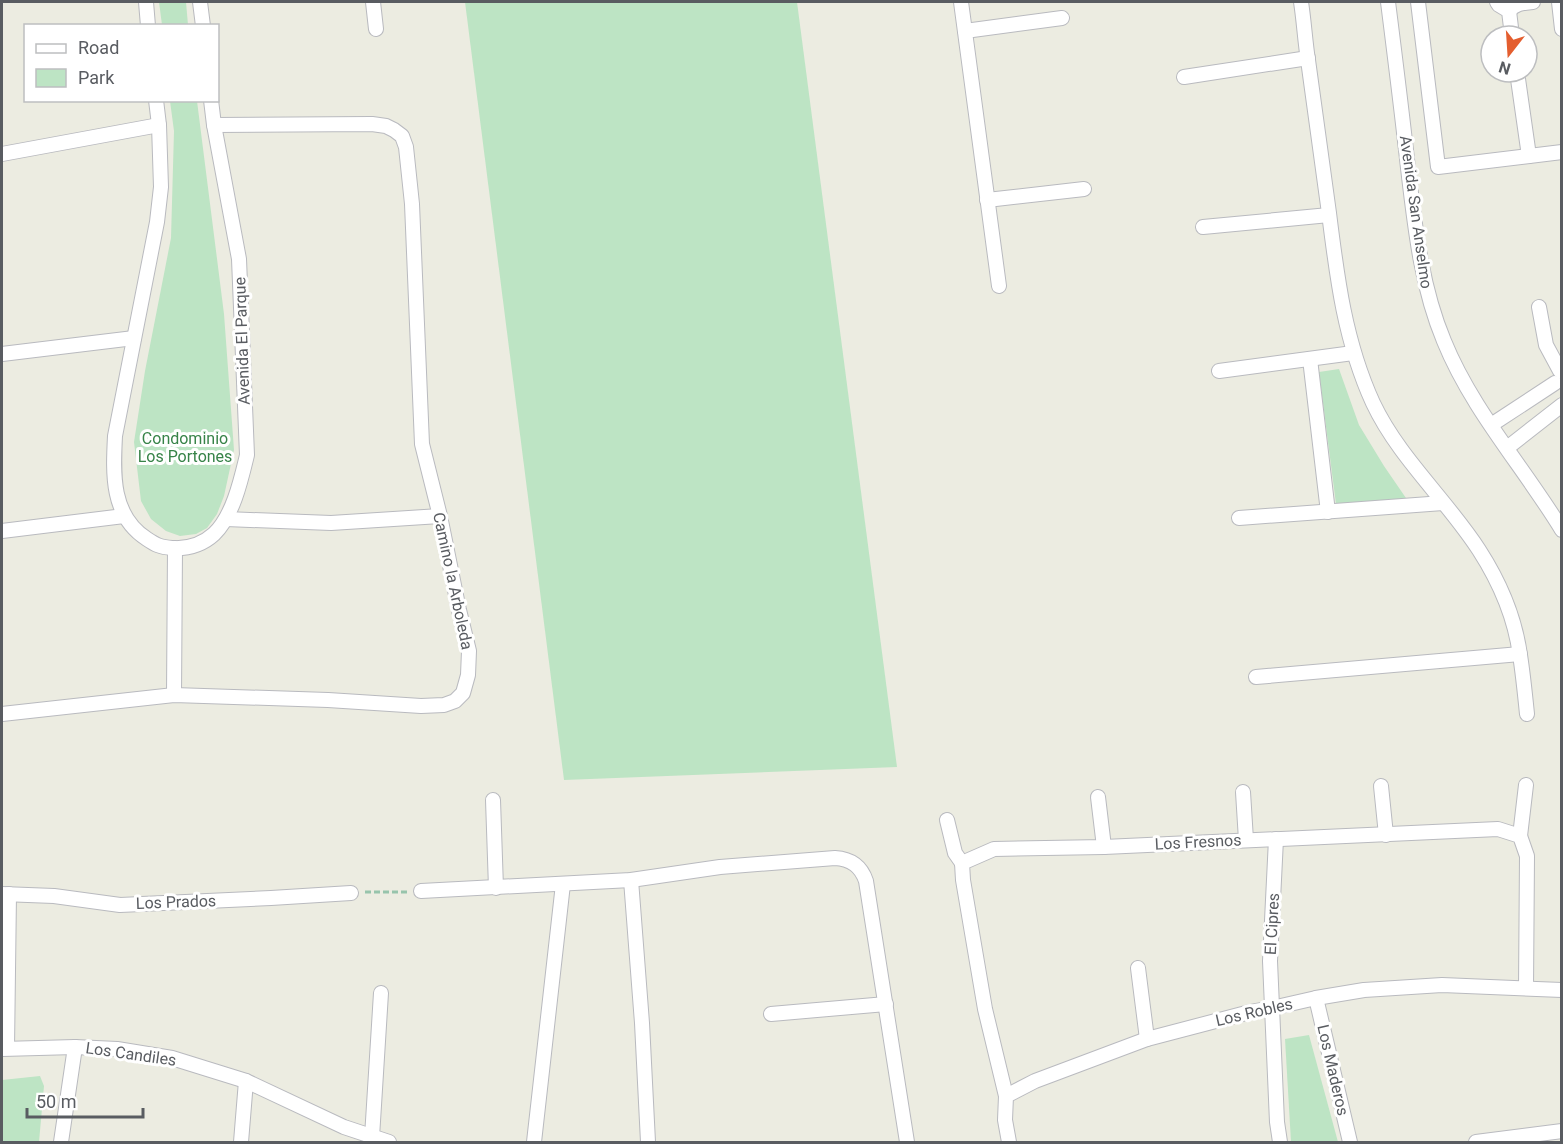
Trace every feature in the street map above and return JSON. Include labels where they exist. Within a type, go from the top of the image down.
[{"type":"street","points":[[146,2],[148,24]]},
{"type":"street","points":[[200,2],[203,24]]},
{"type":"street","points":[[373,2],[376,28]]},
{"type":"street","points":[[961,2],[999,286]]},
{"type":"street","points":[[1301,2],[1338,284],[1353,353],[1373,404],[1386,426],[1407,458],[1479,550],[1498,585],[1509,612],[1520,654],[1527,714]]},
{"type":"street","name":"Avenida San Anselmo","points":[[1388,2],[1417,243],[1432,310],[1444,343],[1465,386],[1562,530]]},
{"type":"street","points":[[1418,2],[1438,167],[1562,152]]},
{"type":"street","points":[[1497,2],[1509,11]]},
{"type":"street","points":[[1511,24],[1509,11],[1513,6],[1533,2]]},
{"type":"street","points":[[1557,2],[1562,29]]},
{"type":"street","points":[[965,31],[1062,18]]},
{"type":"street","points":[[1184,77],[1308,58]]},
{"type":"street","points":[[1519,84],[1529,156]]},
{"type":"street","name":"Avenida El Parque","points":[[156,102],[161,187],[157,222],[115,436],[113,467],[117,494],[124,516],[137,533],[158,546],[175,548],[196,547],[214,534],[226,519],[240,485],[247,455],[239,259],[211,102]]},
{"type":"street","name":"Camino la Arboleda","points":[[2,714],[174,695],[328,700],[421,706],[444,705],[455,701],[463,693],[468,675],[470,651],[422,444],[412,204],[406,147],[402,136],[386,126],[372,124],[214,125]]},
{"type":"street","points":[[2,154],[159,125]]},
{"type":"street","points":[[987,201],[1084,189]]},
{"type":"street","points":[[1203,227],[1329,215]]},
{"type":"street","points":[[1539,307],[1546,345],[1559,375],[1556,390],[1562,397]]},
{"type":"street","points":[[2,354],[134,338]]},
{"type":"street","points":[[1219,371],[1353,353]]},
{"type":"street","points":[[1310,359],[1328,512]]},
{"type":"street","points":[[1491,425],[1559,375]]},
{"type":"street","points":[[1507,448],[1562,405]]},
{"type":"street","points":[[1239,518],[1443,503]]},
{"type":"street","points":[[2,531],[124,516]]},
{"type":"street","points":[[226,519],[332,523],[440,516]]},
{"type":"street","points":[[174,695],[175,548]]},
{"type":"street","points":[[1256,677],[1520,654]]},
{"type":"street","points":[[1526,785],[1520,836],[1527,856],[1526,988]]},
{"type":"street","points":[[1381,786],[1386,834]]},
{"type":"street","points":[[1243,792],[1246,840]]},
{"type":"street","points":[[1098,796],[1104,847]]},
{"type":"street","points":[[493,800],[496,888]]},
{"type":"street","points":[[947,820],[955,853],[962,862],[985,1009],[1006,1095],[1005,1120],[1009,1143]]},
{"type":"street","name":"Los Fresnos","points":[[962,862],[994,849],[1104,847],[1498,829],[1520,836]]},
{"type":"street","name":"El Cipres","points":[[1272,1008],[1270,961],[1276,839]]},
{"type":"street","points":[[421,891],[631,880],[720,867],[835,858],[849,860],[860,869],[866,881],[907,1143]]},
{"type":"street","points":[[631,880],[648,1143]]},
{"type":"street","points":[[534,1143],[563,884]]},
{"type":"street","name":"Los Prados","points":[[5,894],[54,896],[120,904],[271,898],[351,892]]},
{"type":"street","points":[[4,1048],[5,894]]},
{"type":"street","points":[[1138,968],[1147,1039]]},
{"type":"street","name":"Los Robles","points":[[1006,1095],[1035,1081],[1147,1039],[1250,1012],[1316,998],[1364,990],[1442,985],[1562,990]]},
{"type":"street","points":[[372,1137],[381,993]]},
{"type":"street","name":"Los Maderos","points":[[1316,998],[1350,1143]]},
{"type":"street","points":[[771,1014],[886,1004]]},
{"type":"street","points":[[1272,1008],[1280,1143]]},
{"type":"street","points":[[61,1143],[75,1047]]},
{"type":"street","name":"Los Candiles","points":[[4,1048],[117,1049],[172,1058],[246,1081],[327,1120],[389,1143]]},
{"type":"street","points":[[241,1143],[246,1081]]},
{"type":"street","points":[[1476,1143],[1562,1131]]},
{"type":"path","points":[[351,892],[421,891]]},
{"type":"green space","points":[[159,2],[186,2],[188,24],[162,24]]},
{"type":"green space","points":[[465,2],[797,2],[897,767],[564,780]]},
{"type":"green space","name":"Condominio Los Portones","points":[[170,102],[197,102],[224,314],[234,450],[224,496],[217,514],[207,528],[196,534],[180,536],[166,531],[151,519],[141,501],[134,442],[145,371],[171,238],[174,131]]},
{"type":"green space","points":[[1339,369],[1359,425],[1408,501],[1336,504],[1319,372]]},
{"type":"green space","points":[[1309,1035],[1338,1142],[1291,1142],[1285,1039]]},
{"type":"green space","points":[[40,1076],[44,1086],[39,1142],[2,1142],[2,1080]]}]
